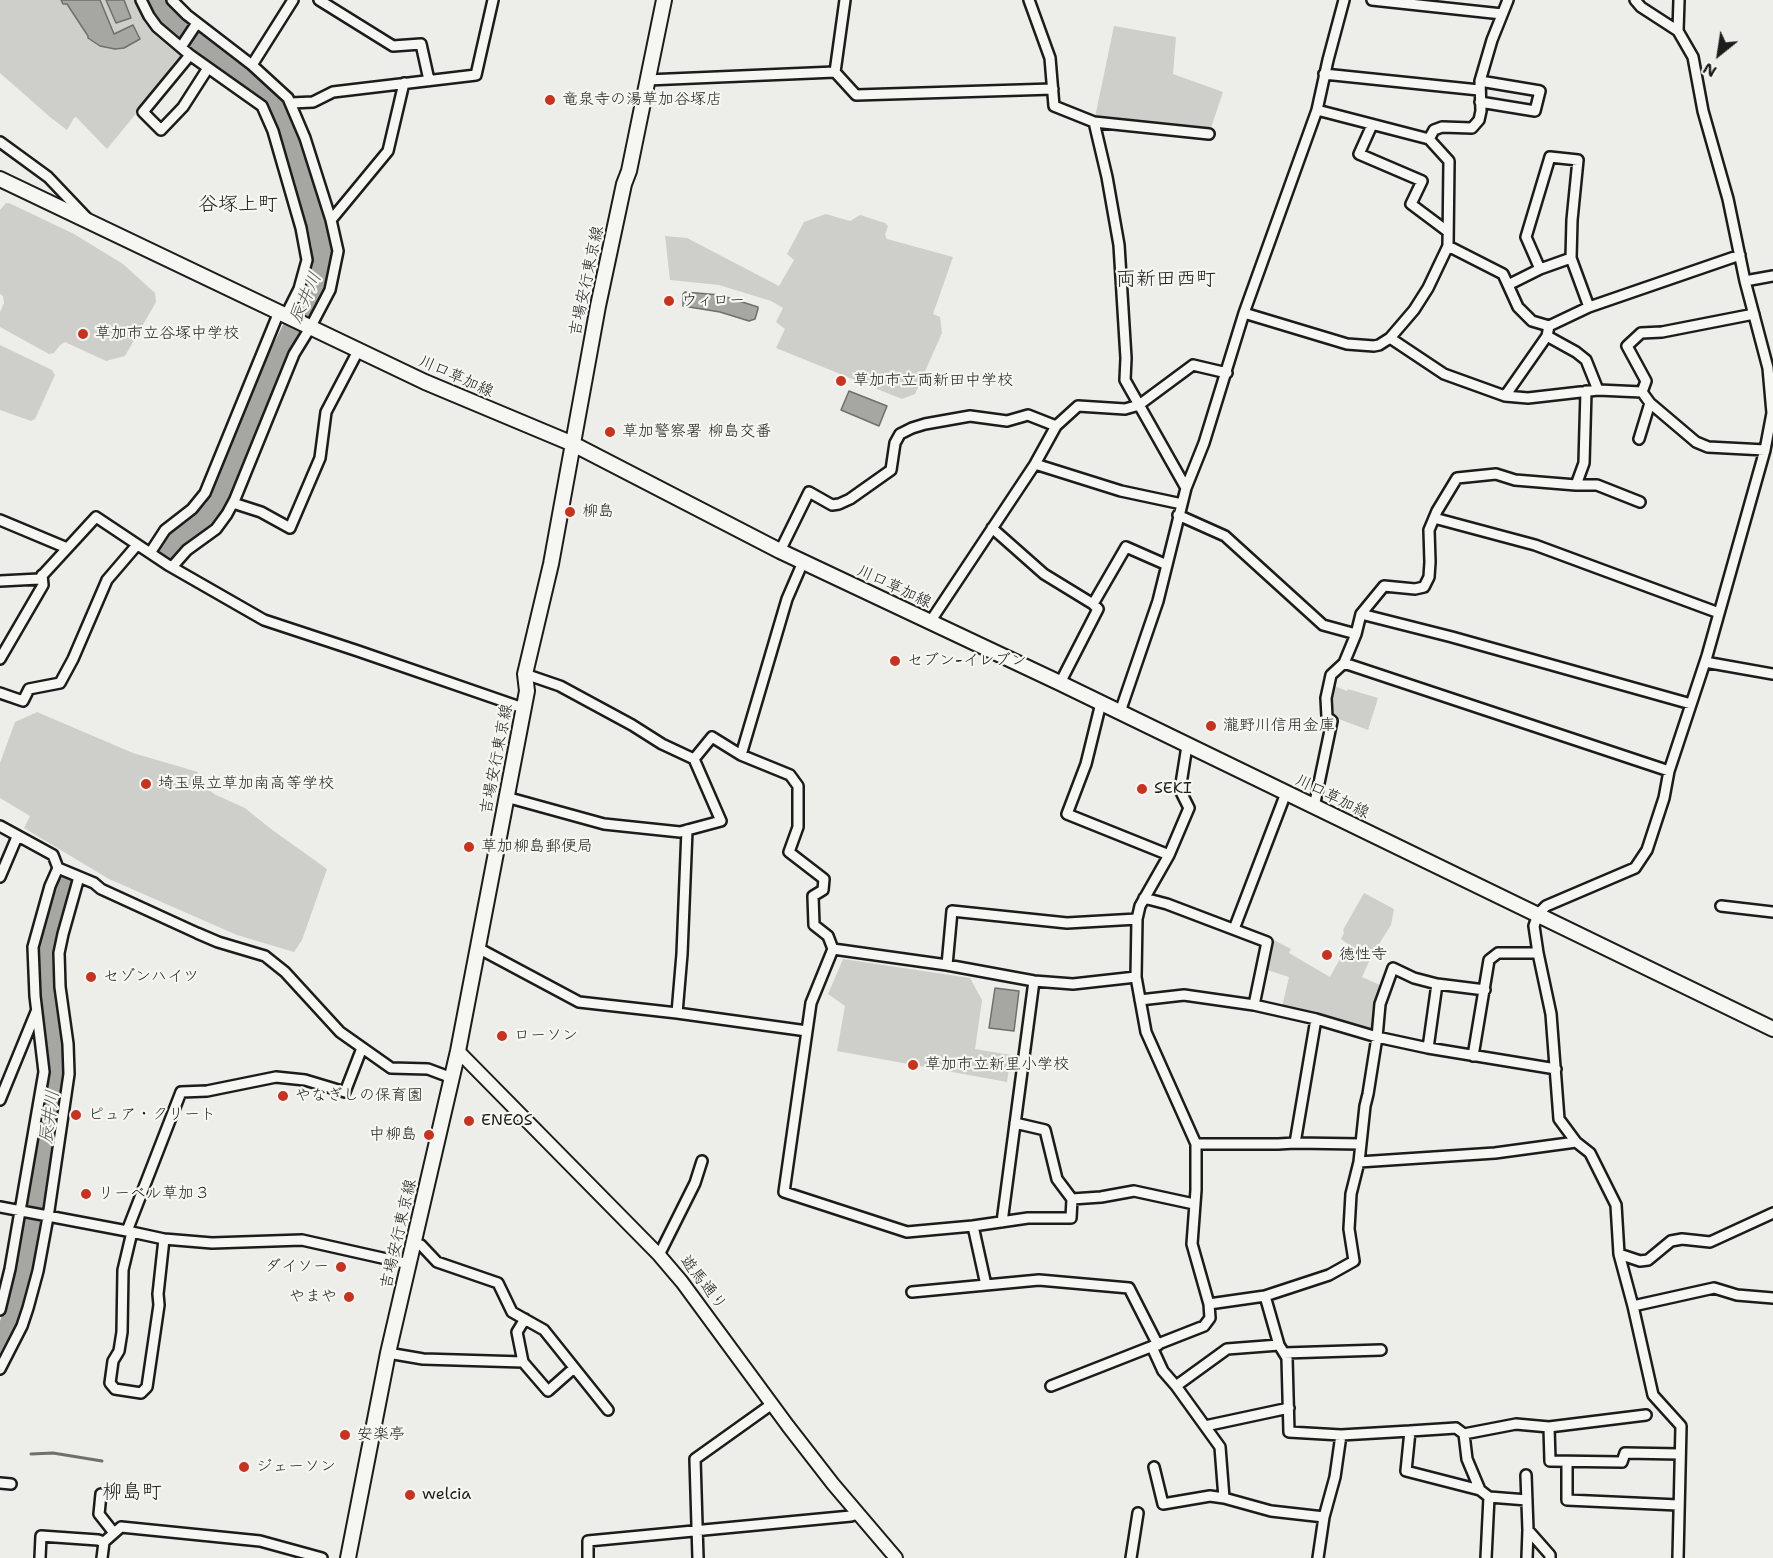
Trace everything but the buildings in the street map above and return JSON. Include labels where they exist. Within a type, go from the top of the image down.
[{"type":"main road","name":"吉場安行東京線","points":[[348,1558],[388,1353],[458,1051],[527,691],[525,674],[551,564],[598,306],[624,184],[629,171],[664,0]]},
{"type":"main road","name":"川口草加線","points":[[0,179],[358,351],[445,391],[573,444],[780,551],[1060,683],[1773,1029]]},
{"type":"street","points":[[141,0],[157,27],[190,55],[262,106],[273,131],[308,260],[299,288],[283,313],[206,493],[192,509],[165,530],[150,553]]},
{"type":"street","points":[[172,0],[187,15],[252,64],[288,98],[332,220],[338,251],[330,290],[294,354],[233,503],[216,529],[187,550],[172,567]]},
{"type":"street","points":[[252,64],[293,0]]},
{"type":"street","points":[[319,0],[393,46],[421,44],[429,80]]},
{"type":"street","points":[[291,103],[313,102],[333,92],[476,75],[493,0]]},
{"type":"street","points":[[835,72],[845,0]]},
{"type":"street","points":[[1029,0],[1050,58],[1054,106],[1094,122],[1209,134]]},
{"type":"street","points":[[1120,712],[1151,621],[1186,488],[1204,443],[1244,313],[1317,110],[1344,0]]},
{"type":"street","points":[[1372,0],[1502,14]]},
{"type":"street","points":[[1429,140],[1434,130],[1442,127],[1472,128],[1479,120],[1480,85],[1492,40],[1508,0]]},
{"type":"street","points":[[1635,0],[1641,7],[1678,31],[1693,57],[1703,111],[1728,199],[1745,281],[1768,368],[1773,413],[1765,450],[1705,662],[1669,771],[1664,798],[1647,850],[1635,868],[1546,906],[1538,914],[1534,926],[1551,1014],[1559,1119],[1576,1142],[1590,1153],[1616,1205],[1619,1254],[1653,1395],[1681,1426],[1678,1558]]},
{"type":"street","points":[[1678,31],[1679,0]]},
{"type":"street","points":[[180,47],[198,23]]},
{"type":"street","points":[[190,55],[143,112],[161,130],[183,107],[208,68]]},
{"type":"street","points":[[647,80],[835,72]]},
{"type":"street","points":[[835,72],[856,95],[1053,88]]},
{"type":"street","points":[[1324,74],[1539,91],[1535,111],[1480,102]]},
{"type":"street","points":[[332,220],[388,151],[404,83]]},
{"type":"street","points":[[1244,313],[1347,344],[1379,345],[1390,338],[1414,310],[1428,288],[1448,246],[1449,161],[1429,140],[1317,110]]},
{"type":"street","points":[[1094,122],[1119,244],[1125,380],[1186,488]]},
{"type":"street","points":[[1372,125],[1359,154],[1422,181],[1411,204],[1447,231]]},
{"type":"street","points":[[0,142],[48,177],[89,221]]},
{"type":"street","points":[[1540,268],[1526,237],[1550,157],[1578,160],[1571,258],[1589,307]]},
{"type":"street","points":[[1448,246],[1503,274],[1518,307],[1532,321],[1549,326],[1589,307],[1740,255]]},
{"type":"street","points":[[1508,285],[1540,268],[1571,258]]},
{"type":"street","points":[[1745,281],[1773,276]]},
{"type":"street","points":[[1642,392],[1646,381],[1627,346],[1641,333],[1662,332],[1754,314]]},
{"type":"street","points":[[1505,396],[1547,336],[1549,326]]},
{"type":"street","points":[[1547,336],[1586,360],[1598,390]]},
{"type":"street","points":[[1390,338],[1444,374],[1505,396],[1528,398],[1598,390],[1642,392]]},
{"type":"street","points":[[233,503],[261,512],[290,528],[320,458],[326,412],[358,351]]},
{"type":"street","points":[[930,622],[1035,464],[1056,426],[1078,406],[1125,409],[1138,405],[1193,365],[1227,373]]},
{"type":"street","points":[[1576,485],[1584,463],[1586,392]]},
{"type":"street","points":[[1642,392],[1650,403],[1696,442],[1708,447],[1765,450]]},
{"type":"street","points":[[1639,439],[1650,403]]},
{"type":"street","points":[[780,551],[809,492],[832,505],[850,499],[891,471],[895,443],[900,434],[912,428],[970,416],[1006,421],[1028,415],[1056,426]]},
{"type":"street","points":[[1035,464],[1121,491],[1182,504]]},
{"type":"street","points":[[1314,807],[1332,721],[1327,717],[1327,687],[1331,675],[1344,663],[1356,634],[1361,614],[1384,586],[1414,590],[1424,587],[1429,577],[1429,530],[1457,478],[1496,474],[1515,480],[1597,485],[1640,502]]},
{"type":"street","points":[[1178,514],[1225,536],[1323,626],[1356,634]]},
{"type":"street","points":[[0,581],[39,579],[96,518],[172,567],[264,620],[523,708]]},
{"type":"street","points":[[1434,518],[1535,545],[1719,613]]},
{"type":"street","points":[[0,520],[67,548]]},
{"type":"street","points":[[992,528],[1044,574],[1098,609],[1060,683]]},
{"type":"street","points":[[0,693],[23,701],[29,689],[60,683],[73,659],[107,580],[137,545]]},
{"type":"street","points":[[1093,604],[1126,547],[1167,565]]},
{"type":"street","points":[[741,755],[787,599],[803,562]]},
{"type":"street","points":[[0,659],[42,585],[42,575]]},
{"type":"street","points":[[1361,614],[1691,704]]},
{"type":"street","points":[[1705,662],[1773,674]]},
{"type":"street","points":[[1344,663],[1669,771]]},
{"type":"street","points":[[506,797],[604,824],[680,832],[721,821],[694,759],[662,744],[560,686],[525,674]]},
{"type":"street","points":[[1101,703],[1086,764],[1067,814],[1169,855]]},
{"type":"street","points":[[694,759],[712,737],[741,755],[790,775],[798,786],[798,827],[789,852],[824,879],[823,890],[813,896],[814,925],[828,936],[833,949],[811,1003],[784,1192],[907,1232],[1028,1218],[1071,1218],[1072,1199],[1057,1179],[1045,1130],[1014,1124]]},
{"type":"street","points":[[1051,1386],[1204,1326],[1210,1318],[1209,1304],[1192,1244],[1196,1144],[1146,1032],[1136,977],[1137,919],[1140,906],[1169,855],[1189,808],[1180,790],[1187,746]]},
{"type":"street","points":[[1234,929],[1286,794]]},
{"type":"street","points":[[0,826],[53,855],[58,868],[218,942],[265,956],[285,972],[340,1032],[391,1068],[428,1068],[452,1078]]},
{"type":"street","points":[[677,1013],[687,830]]},
{"type":"street","points":[[0,877],[17,837]]},
{"type":"street","points":[[0,1310],[23,1212],[44,1072],[33,947],[50,885],[58,868]]},
{"type":"street","points":[[0,1369],[22,1326],[38,1271],[69,1074],[68,1044],[60,987],[60,953],[79,877]]},
{"type":"street","points":[[1144,898],[1167,904],[1267,942],[1254,1005]]},
{"type":"street","points":[[1721,906],[1773,912]]},
{"type":"street","points":[[947,965],[952,911],[1067,923],[1137,919]]},
{"type":"street","points":[[478,948],[579,1002],[807,1031]]},
{"type":"street","points":[[833,949],[947,965],[1034,981],[1073,984],[1136,977]]},
{"type":"street","points":[[1473,1056],[1489,960],[1498,953],[1538,953]]},
{"type":"street","points":[[1209,1304],[1265,1296],[1329,1275],[1354,1261],[1349,1229],[1351,1194],[1359,1161],[1380,1004],[1393,968],[1414,978],[1437,984],[1485,990]]},
{"type":"street","points":[[1002,1222],[1034,981]]},
{"type":"street","points":[[1428,1048],[1437,984]]},
{"type":"street","points":[[1140,1000],[1184,995],[1254,1005],[1428,1048],[1556,1069]]},
{"type":"street","points":[[0,1100],[37,1010]]},
{"type":"street","points":[[1295,1143],[1316,1019]]},
{"type":"street","points":[[164,1239],[158,1294],[159,1305],[147,1387],[141,1393],[115,1389],[110,1383],[113,1361],[119,1351],[122,1332],[123,1270],[129,1231],[181,1092],[207,1091],[276,1077],[305,1080],[345,1092],[362,1048]]},
{"type":"street","name":"遊馬通り","points":[[458,1051],[659,1255],[682,1282],[833,1485],[896,1558]]},
{"type":"street","points":[[1359,1161],[1495,1153],[1576,1142]]},
{"type":"street","points":[[1196,1144],[1361,1144]]},
{"type":"street","points":[[659,1255],[695,1183],[702,1161]]},
{"type":"street","points":[[1072,1199],[1134,1191],[1194,1204]]},
{"type":"street","points":[[0,1208],[164,1239],[212,1243],[302,1240],[409,1264]]},
{"type":"street","points":[[1619,1254],[1640,1261],[1648,1260],[1671,1241],[1682,1239],[1710,1242],[1773,1213]]},
{"type":"street","points":[[973,1226],[986,1285]]},
{"type":"street","points":[[414,1243],[420,1245],[437,1262],[498,1283],[512,1312],[544,1330],[608,1410]]},
{"type":"street","points":[[912,1292],[1039,1280],[1129,1288],[1155,1346],[1162,1371],[1176,1386],[1220,1447],[1224,1498]]},
{"type":"street","points":[[1633,1306],[1714,1288],[1737,1295],[1773,1298]]},
{"type":"street","points":[[1265,1296],[1281,1349],[1287,1358],[1289,1432],[1341,1435],[1456,1428],[1464,1434],[1467,1459],[1480,1490]]},
{"type":"street","points":[[525,1319],[517,1332],[523,1362],[548,1391],[573,1368]]},
{"type":"street","points":[[1176,1386],[1227,1349],[1381,1350]]},
{"type":"street","points":[[388,1353],[423,1359],[523,1362]]},
{"type":"street","points":[[698,1558],[695,1459],[772,1404]]},
{"type":"street","points":[[1205,1426],[1288,1408]]},
{"type":"street","points":[[1464,1434],[1516,1424],[1549,1427],[1646,1414]]},
{"type":"street","points":[[1549,1427],[1550,1461],[1622,1462],[1625,1453],[1680,1454]]},
{"type":"street","points":[[1410,1431],[1406,1471],[1480,1490],[1489,1497],[1527,1500]]},
{"type":"street","points":[[1320,1557],[1324,1517],[1335,1476],[1341,1435]]},
{"type":"street","points":[[1567,1462],[1566,1500],[1678,1505]]},
{"type":"street","points":[[1154,1467],[1163,1504],[1210,1496],[1271,1511],[1324,1517]]},
{"type":"street","points":[[1526,1475],[1527,1558]]},
{"type":"street","points":[[0,1483],[11,1485]]},
{"type":"street","points":[[101,1494],[99,1514],[114,1533]]},
{"type":"street","points":[[1486,1558],[1489,1497]]},
{"type":"street","points":[[1131,1558],[1138,1513]]},
{"type":"street","points":[[588,1558],[588,1541],[858,1514]]},
{"type":"street","points":[[102,1558],[104,1542],[121,1527],[260,1541],[322,1558]]},
{"type":"street","points":[[1528,1530],[1550,1555],[1550,1558]]},
{"type":"street","points":[[40,1558],[41,1536],[104,1542]]},
{"type":"shaded area","points":[[0,0],[134,0],[151,27],[185,54],[107,149],[76,117],[67,130],[0,73]]},
{"type":"shaded area","points":[[61,0],[100,0],[114,34],[133,25],[140,39],[124,48],[100,46],[88,38],[67,4],[63,4]]},
{"type":"shaded area","points":[[106,0],[124,0],[131,18],[116,23]]},
{"type":"shaded area","points":[[1114,26],[1176,37],[1173,74],[1223,92],[1209,134],[1094,122]]},
{"type":"shaded area","points":[[6,203],[74,234],[123,264],[155,293],[156,302],[125,356],[106,361],[65,342],[54,353],[49,354],[0,327],[0,312],[4,303],[3,296],[0,294],[0,210]]},
{"type":"shaded area","points":[[826,214],[850,221],[860,215],[885,223],[888,226],[885,235],[887,239],[953,257],[933,314],[940,317],[942,333],[915,394],[902,399],[776,348],[785,329],[776,322],[783,308],[771,301],[719,285],[670,280],[665,236],[687,238],[779,286],[794,260],[787,254],[804,222]]},
{"type":"shaded area","points":[[685,292],[720,295],[758,307],[755,319],[749,321],[720,312],[683,306]]},
{"type":"shaded area","points":[[0,345],[52,370],[55,375],[35,419],[31,421],[0,410]]},
{"type":"shaded area","points":[[849,391],[887,406],[879,426],[841,410]]},
{"type":"shaded area","points":[[1332,685],[1378,698],[1368,730],[1331,716]]},
{"type":"shaded area","points":[[37,712],[133,753],[198,772],[196,782],[216,795],[245,808],[327,869],[302,940],[294,952],[237,935],[109,879],[24,828],[30,816],[0,798],[0,763],[15,722]]},
{"type":"shaded area","points":[[1364,893],[1394,909],[1391,925],[1372,955],[1362,977],[1382,986],[1374,1030],[1372,1032],[1282,1007],[1289,977],[1267,970],[1274,940],[1291,949],[1289,953],[1330,977],[1348,944],[1341,939],[1343,930]]},
{"type":"shaded area","points":[[843,959],[970,978],[982,1000],[975,1049],[1011,1055],[1007,1082],[837,1051],[845,1006],[828,994]]},
{"type":"shaded area","points":[[995,988],[1019,991],[1014,1031],[989,1028]]},
{"type":"waterway","name":"辰井川","points":[[155,0],[168,18],[179,28],[271,99],[288,132],[318,227],[322,247],[320,274],[277,359],[215,508],[168,550]]},
{"type":"waterway","name":"辰井川","points":[[0,1344],[21,1290],[54,1106],[58,1071],[57,1048],[46,981],[48,941],[64,887]]},
{"type":"waterway","points":[[31,1454],[53,1453],[102,1461]]},
{"type":"place","name":"竜泉寺の湯草加谷塚店","points":[[550,100]]},
{"type":"place","name":"ウィロー","points":[[669,301]]},
{"type":"place","name":"草加市立谷塚中学校","points":[[83,334]]},
{"type":"place","name":"草加市立両新田中学校","points":[[841,381]]},
{"type":"place","name":"草加警察署 柳島交番","points":[[610,432]]},
{"type":"place","name":"柳島","points":[[570,512]]},
{"type":"place","name":"セブン-イレブン","points":[[895,661]]},
{"type":"place","name":"瀧野川信用金庫","points":[[1211,726]]},
{"type":"place","name":"埼玉県立草加南高等学校","points":[[146,784]]},
{"type":"place","name":"SEKI","points":[[1142,789]]},
{"type":"place","name":"草加柳島郵便局","points":[[469,847]]},
{"type":"place","name":"徳性寺","points":[[1327,955]]},
{"type":"place","name":"セゾンハイツ","points":[[91,977]]},
{"type":"place","name":"ローソン","points":[[502,1036]]},
{"type":"place","name":"草加市立新里小学校","points":[[913,1065]]},
{"type":"place","name":"やなぎしの保育園","points":[[283,1096]]},
{"type":"place","name":"ピュア・クリート","points":[[76,1115]]},
{"type":"place","name":"ENEOS","points":[[469,1121]]},
{"type":"place","name":"中柳島","points":[[429,1135]]},
{"type":"place","name":"リーベル草加３","points":[[86,1194]]},
{"type":"place","name":"ダイソー","points":[[341,1267]]},
{"type":"place","name":"やまや","points":[[349,1297]]},
{"type":"place","name":"安楽亭","points":[[345,1435]]},
{"type":"place","name":"ジェーソン","points":[[244,1467]]},
{"type":"place","name":"welcia","points":[[410,1495]]},
{"type":"district","name":"谷塚上町","points":[[238,205]]},
{"type":"district","name":"両新田西町","points":[[1166,280]]},
{"type":"district","name":"柳島町","points":[[132,1493]]}]
